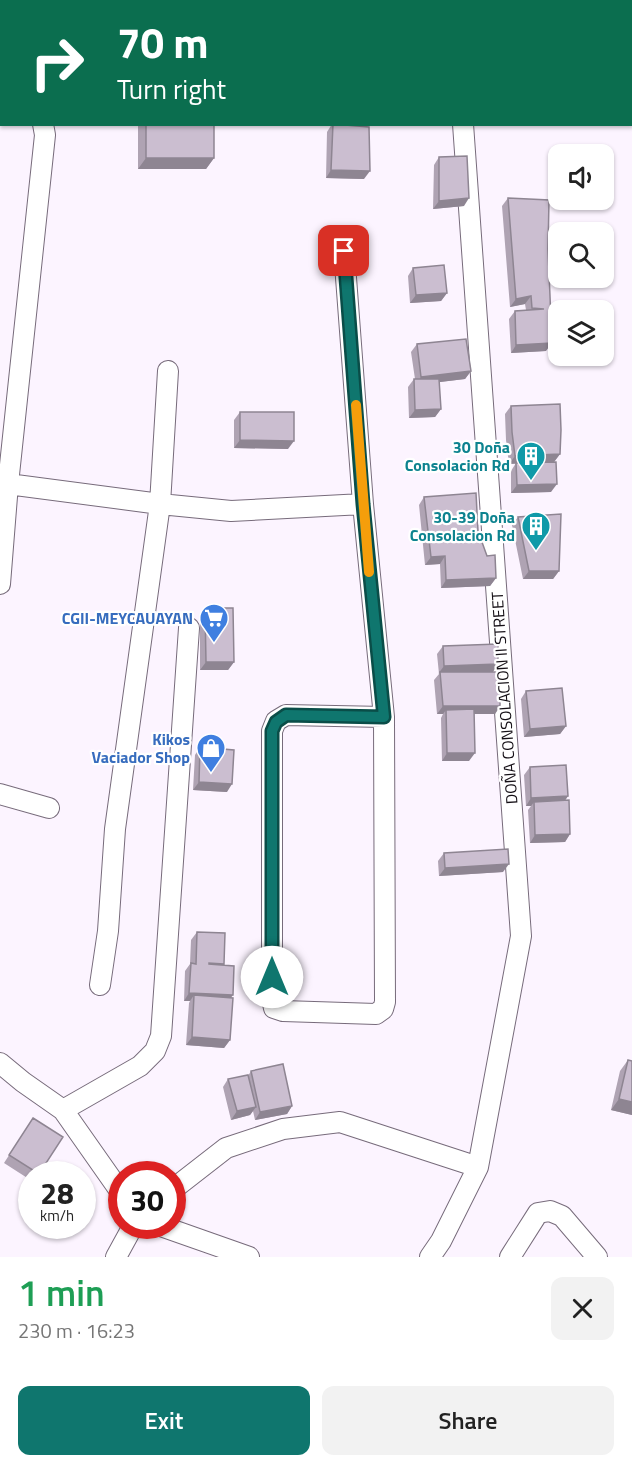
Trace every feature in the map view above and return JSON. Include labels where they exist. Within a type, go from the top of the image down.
[{"type":"street","points":[[0,584],[44,126]]},
{"type":"street","name":"DOÑA CONSOLACION II STREET","points":[[430,1257],[441,1241],[478,1167],[521,936],[463,126]]},
{"type":"street","points":[[344,251],[363,504],[384,717],[385,1002],[383,1009],[376,1014],[283,1011],[274,1008],[272,999],[272,731],[276,722],[286,715],[384,717]]},
{"type":"street","points":[[100,985],[108,931],[115,829],[159,504],[168,371]]},
{"type":"street","points":[[8,484],[231,511],[363,504]]},
{"type":"street","points":[[63,1110],[140,1066],[155,1051],[161,1036],[189,628]]},
{"type":"street","points":[[0,794],[49,808]]},
{"type":"street","points":[[0,1063],[63,1110],[108,1174]]},
{"type":"street","points":[[186,1179],[226,1148],[283,1129],[340,1122],[478,1167]]},
{"type":"street","points":[[510,1257],[538,1213],[550,1211],[561,1216],[597,1257]]},
{"type":"street","points":[[186,1235],[249,1257]]},
{"type":"street","points":[[116,1257],[126,1239]]},
{"type":"building","points":[[146,126],[214,126],[214,158],[146,158]]},
{"type":"building","points":[[333,126],[369,127],[370,171],[331,170]]},
{"type":"building","points":[[467,156],[469,198],[439,201],[439,157]]},
{"type":"building","points":[[508,198],[548,200],[548,288],[550,300],[548,300],[548,343],[516,345],[515,311],[544,309],[532,308],[531,296],[516,299]]},
{"type":"building","points":[[444,265],[447,293],[416,295],[413,268]]},
{"type":"building","points":[[466,339],[471,371],[421,377],[417,344]]},
{"type":"building","points":[[414,379],[439,379],[441,409],[415,410]]},
{"type":"building","points":[[560,404],[560,454],[515,456],[511,406]]},
{"type":"building","points":[[240,412],[294,412],[294,441],[240,440]]},
{"type":"building","points":[[556,462],[557,484],[517,485],[516,463]]},
{"type":"building","points":[[476,493],[478,531],[487,556],[495,555],[496,578],[446,580],[445,556],[431,557],[424,497]]},
{"type":"building","name":"30-39 Doña Consolacion Rd","points":[[561,514],[559,571],[529,571],[518,517]]},
{"type":"building","name":"CGII-MEYCAUAYAN","points":[[205,608],[233,608],[234,662],[206,662]]},
{"type":"building","points":[[498,644],[498,664],[444,666],[443,646]]},
{"type":"building","points":[[440,672],[500,672],[500,706],[443,706]]},
{"type":"building","points":[[562,688],[566,726],[530,729],[526,691]]},
{"type":"building","points":[[474,709],[475,753],[447,753],[446,710]]},
{"type":"building","name":"Kikos Vaciador Shop","points":[[200,747],[234,750],[232,784],[199,782]]},
{"type":"building","points":[[566,765],[568,796],[531,798],[530,767]]},
{"type":"building","points":[[569,800],[570,834],[535,835],[534,802]]},
{"type":"building","points":[[508,849],[509,864],[445,868],[444,853]]},
{"type":"building","points":[[197,932],[225,933],[224,964],[209,964],[234,966],[233,995],[189,993],[191,963],[196,964]]},
{"type":"building","points":[[194,995],[233,998],[230,1040],[192,1037]]},
{"type":"building","points":[[628,1060],[632,1061],[632,1102],[619,1099]]},
{"type":"building","points":[[283,1064],[292,1106],[260,1112],[251,1071]]},
{"type":"building","points":[[248,1075],[256,1107],[237,1111],[228,1079]]},
{"type":"building","points":[[33,1118],[63,1137],[47,1161],[18,1161],[9,1155]]},
{"type":"slow traffic","points":[[356,405],[369,572]]},
{"type":"place","name":"30 Doña Consolacion Rd","points":[[531,482]]},
{"type":"place","name":"30-39 Doña Consolacion Rd","points":[[536,552]]},
{"type":"place","name":"CGII-MEYCAUAYAN","points":[[214,644]]},
{"type":"place","name":"Kikos Vaciador Shop","points":[[211,774]]},
{"type":"route","points":[[272,977],[272,731],[276,722],[286,715],[384,717],[363,504],[344,251]]}]
